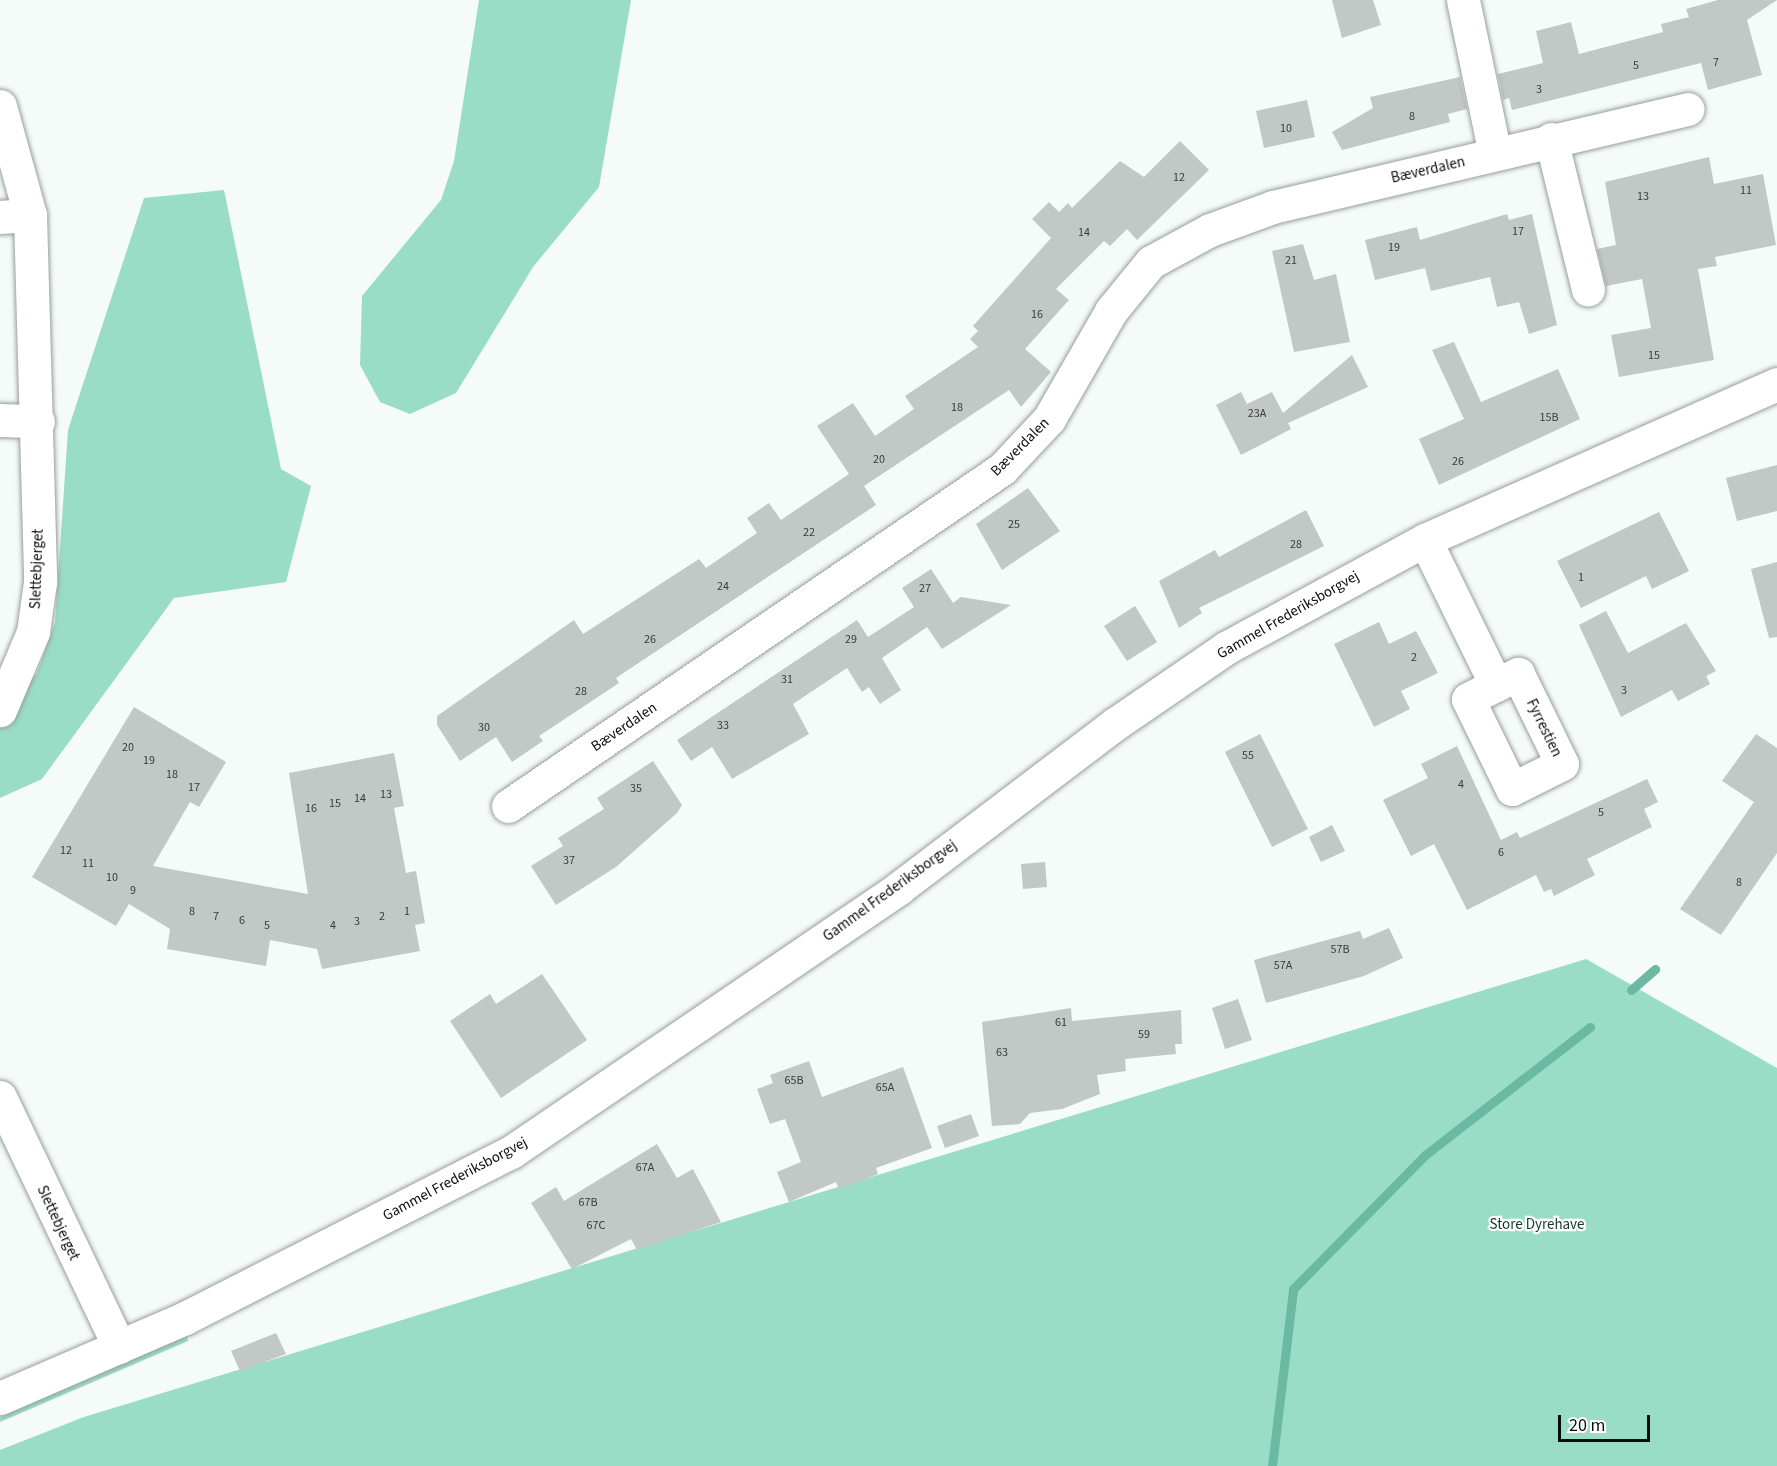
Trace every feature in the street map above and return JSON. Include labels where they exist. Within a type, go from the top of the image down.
[{"type":"street","points":[[1463,0],[1495,154]]},
{"type":"street","name":"Slettebjerget","points":[[0,106],[38,421],[40,582],[33,632],[0,710]]},
{"type":"street","name":"Bæverdalen","points":[[508,806],[1002,469],[1049,419],[1111,311],[1151,262],[1209,230],[1273,207],[1551,139],[1688,109]]},
{"type":"street","points":[[1551,139],[1588,290]]},
{"type":"street","name":"Gammel Frederiksborgvej","points":[[0,1398],[118,1347],[511,1152],[899,888],[1115,724],[1216,655],[1425,540],[1777,384]]},
{"type":"street","points":[[0,420],[38,421]]},
{"type":"street","points":[[1425,540],[1496,685]]},
{"type":"street","name":"Slettebjerget","points":[[0,1097],[118,1347]]},
{"type":"green space","points":[[479,0],[631,0],[599,187],[533,267],[456,393],[410,414],[380,402],[360,365],[362,296],[441,200],[454,161]]},
{"type":"green space","points":[[224,190],[281,469],[311,486],[286,582],[174,598],[42,779],[0,798],[0,721],[37,673],[55,622],[68,430],[144,198]]},
{"type":"green space","name":"Store Dyrehave","points":[[1586,959],[1777,1068],[1777,1466],[0,1466],[0,1450],[84,1417]]},
{"type":"green space","points":[[187,1336],[188,1341],[0,1422],[0,1417]]},
{"type":"building","points":[[1332,0],[1373,0],[1381,25],[1342,38]]},
{"type":"building","points":[[1718,0],[1777,0],[1747,20],[1762,75],[1708,90],[1701,63],[1512,110],[1509,98],[1503,100],[1498,74],[1543,63],[1536,31],[1571,22],[1579,54],[1663,32],[1661,24],[1689,17],[1686,9]]},
{"type":"building","points":[[1460,77],[1467,109],[1448,114],[1450,122],[1342,150],[1332,132],[1373,108],[1370,97]]},
{"type":"building","points":[[1307,100],[1315,137],[1264,148],[1256,111]]},
{"type":"building","points":[[1180,141],[1209,170],[1137,240],[1127,229],[1110,246],[1104,241],[1056,289],[1069,300],[1025,349],[1051,372],[1021,407],[1009,390],[864,486],[876,505],[616,678],[619,683],[539,736],[543,741],[512,762],[496,737],[460,761],[437,725],[437,716],[574,620],[583,634],[699,559],[706,568],[757,533],[747,518],[769,503],[781,520],[849,474],[817,426],[853,403],[875,436],[914,409],[905,396],[978,347],[970,339],[978,331],[973,326],[1051,238],[1032,219],[1049,202],[1059,212],[1068,203],[1072,208],[1120,161],[1144,177]]},
{"type":"building","points":[[1709,157],[1714,184],[1763,174],[1776,245],[1715,257],[1717,266],[1698,269],[1714,360],[1619,377],[1611,335],[1651,328],[1642,279],[1606,286],[1597,249],[1616,245],[1605,182]]},
{"type":"building","points":[[1507,214],[1509,220],[1532,214],[1557,325],[1529,334],[1519,302],[1497,307],[1490,277],[1431,291],[1425,268],[1375,280],[1365,240],[1417,227],[1420,240]]},
{"type":"building","points":[[1303,244],[1314,280],[1336,274],[1350,342],[1294,352],[1272,251]]},
{"type":"building","points":[[1454,342],[1481,402],[1558,369],[1580,419],[1439,485],[1419,439],[1464,419],[1432,350]]},
{"type":"building","points":[[1352,355],[1368,387],[1288,423],[1291,429],[1241,455],[1216,405],[1241,392],[1247,404],[1272,392],[1283,413]]},
{"type":"building","points":[[1777,465],[1777,511],[1737,521],[1726,478]]},
{"type":"building","points":[[1028,488],[1060,531],[1002,570],[976,524]]},
{"type":"building","points":[[1306,510],[1324,546],[1199,608],[1202,613],[1179,628],[1159,581],[1215,550],[1219,557]]},
{"type":"building","points":[[1659,512],[1689,571],[1652,589],[1646,576],[1581,608],[1557,561]]},
{"type":"building","points":[[1777,562],[1777,637],[1769,638],[1751,569]]},
{"type":"building","points":[[931,569],[953,603],[961,597],[1011,605],[942,649],[927,627],[882,658],[901,690],[880,704],[869,687],[862,692],[847,668],[793,704],[809,734],[732,779],[712,747],[691,761],[677,740],[857,620],[868,637],[914,607],[902,588]]},
{"type":"building","points":[[1135,606],[1157,642],[1127,661],[1104,626]]},
{"type":"building","points":[[1606,611],[1628,653],[1686,623],[1716,671],[1706,676],[1710,684],[1678,701],[1672,690],[1621,717],[1579,625]]},
{"type":"building","points":[[1379,622],[1389,644],[1416,631],[1438,673],[1401,691],[1410,709],[1374,727],[1334,644]]},
{"type":"building","points":[[134,707],[226,762],[199,807],[190,802],[153,866],[308,894],[289,773],[394,753],[404,806],[394,808],[406,873],[416,871],[425,923],[415,925],[420,951],[322,969],[317,949],[270,940],[266,966],[167,949],[170,929],[129,904],[116,926],[32,877]]},
{"type":"building","points":[[1260,734],[1308,829],[1272,847],[1225,752]]},
{"type":"building","points":[[1756,734],[1777,748],[1777,853],[1721,935],[1680,909],[1754,802],[1722,781]]},
{"type":"building","points":[[1457,746],[1501,840],[1517,832],[1520,838],[1647,779],[1658,802],[1644,809],[1652,827],[1587,859],[1595,875],[1554,896],[1551,889],[1544,892],[1536,875],[1467,910],[1434,844],[1411,856],[1383,800],[1428,778],[1421,764]]},
{"type":"building","points":[[653,761],[682,805],[677,813],[616,867],[556,905],[531,866],[563,846],[558,838],[604,809],[597,798]]},
{"type":"building","points":[[1332,825],[1345,851],[1321,862],[1309,837]]},
{"type":"building","points":[[1045,862],[1047,887],[1023,889],[1021,864]]},
{"type":"building","points":[[1389,928],[1403,958],[1364,976],[1266,1003],[1254,960],[1360,931],[1363,939]]},
{"type":"building","points":[[542,974],[587,1040],[501,1098],[450,1021],[490,994],[496,1004]]},
{"type":"building","points":[[1238,999],[1252,1040],[1225,1049],[1212,1008]]},
{"type":"building","points":[[1071,1008],[1072,1021],[1181,1010],[1182,1044],[1175,1044],[1176,1054],[1125,1059],[1126,1071],[1097,1075],[1100,1094],[1062,1109],[1030,1113],[1020,1124],[992,1126],[982,1022]]},
{"type":"building","points":[[809,1061],[822,1097],[903,1067],[932,1148],[876,1168],[878,1174],[839,1189],[836,1182],[789,1202],[777,1172],[801,1162],[785,1119],[770,1124],[757,1089],[773,1083],[770,1075]]},
{"type":"building","points":[[971,1114],[979,1136],[945,1148],[937,1126]]},
{"type":"building","points":[[657,1144],[677,1178],[693,1169],[721,1222],[637,1250],[631,1239],[572,1269],[531,1203],[556,1187],[564,1201]]},
{"type":"building","points":[[276,1333],[286,1354],[240,1371],[231,1351]]},
{"type":"waterway","points":[[1631,990],[1655,969]]},
{"type":"waterway","points":[[1272,1466],[1293,1289],[1425,1155],[1590,1027]]}]
